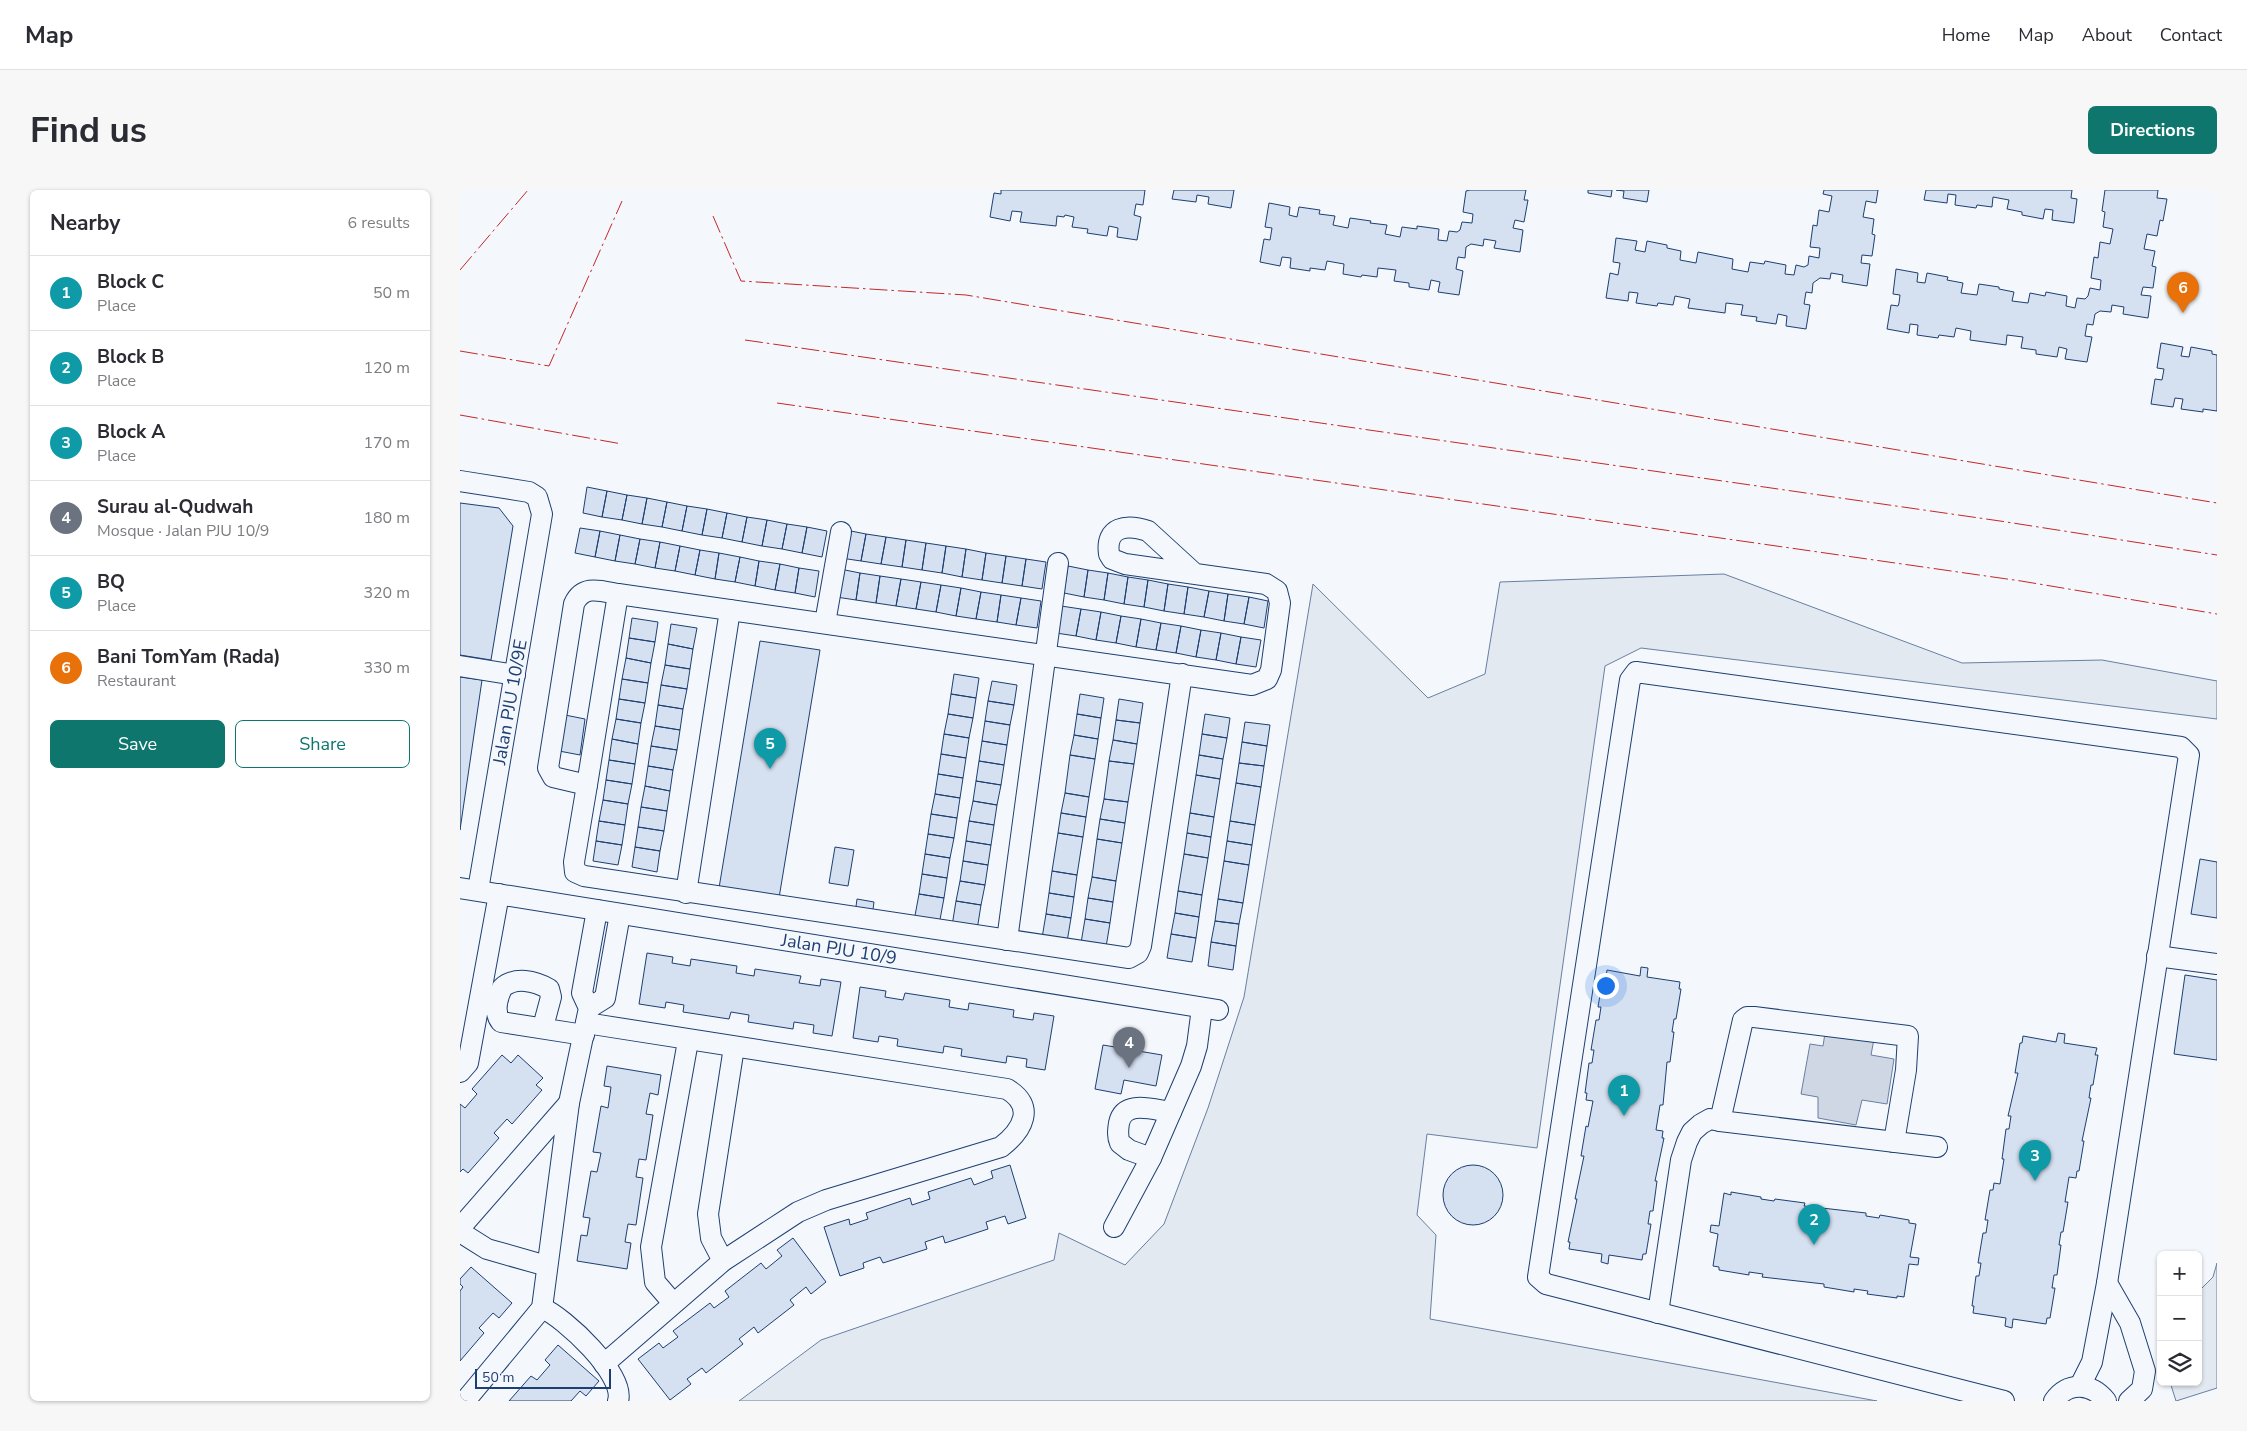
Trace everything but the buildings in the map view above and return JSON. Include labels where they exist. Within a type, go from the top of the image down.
[{"type":"street","name":"Jalan PJU 10/9E","points":[[460,481],[529,492],[537,498],[542,514],[514,675],[465,890]]},
{"type":"street","points":[[825,623],[841,532]]},
{"type":"street","points":[[1007,940],[1047,655],[1058,562]]},
{"type":"street","points":[[587,785],[553,777],[548,768],[574,604],[580,594],[591,590],[1252,685],[1267,679],[1271,670],[1280,596],[1272,587],[1195,574]]},
{"type":"street","points":[[618,594],[574,862],[575,872],[584,876],[686,893],[1129,958],[1138,954],[1141,946],[1182,674]]},
{"type":"street","points":[[686,893],[730,610]]},
{"type":"street","points":[[460,666],[514,675]]},
{"type":"street","points":[[2004,1401],[1540,1282],[1537,1272],[1630,680],[1636,672],[2186,750],[2190,760],[2157,956],[2107,1283],[2092,1362],[2080,1386]]},
{"type":"street","points":[[465,1401],[542,1308],[569,1103],[586,1022],[582,993],[608,912],[612,881]]},
{"type":"street","name":"Jalan PJU 10/9","points":[[465,890],[1210,1009],[1191,1066],[1171,1112]]},
{"type":"street","points":[[460,1072],[468,1063],[499,894]]},
{"type":"street","points":[[2157,956],[2217,964]]},
{"type":"street","points":[[1720,1120],[1742,1020],[1747,1017],[1754,1017],[1815,1023],[1908,1036],[1906,1070],[1894,1142]]},
{"type":"street","points":[[544,1027],[586,1022],[688,1041],[1007,1089],[1018,1096],[1024,1107],[1020,1127],[1013,1138],[1001,1147],[826,1200],[798,1212],[723,1261],[604,1364]]},
{"type":"street","points":[[673,1303],[655,1282],[651,1246],[688,1041]]},
{"type":"street","points":[[723,1261],[711,1238],[708,1214],[734,1047]]},
{"type":"street","points":[[547,1266],[487,1249],[460,1230],[569,1103]]},
{"type":"street","points":[[1114,1227],[1151,1158],[1171,1112],[1138,1107],[1126,1110],[1122,1115],[1118,1132],[1120,1143],[1128,1150],[1151,1158]]},
{"type":"street","points":[[1658,1313],[1681,1160],[1692,1132],[1701,1124],[1710,1120],[1720,1120],[1937,1147]]},
{"type":"street","points":[[2107,1283],[2130,1323],[2145,1371],[2142,1389],[2128,1401]]},
{"type":"street","points":[[542,1308],[552,1312],[577,1332],[604,1364],[618,1389],[618,1401]]},
{"type":"street","points":[[2054,1401],[2066,1389],[2080,1386],[2094,1390],[2106,1401]]},
{"type":"shaded area","points":[[1724,574],[1962,663],[2102,660],[2217,681],[2217,719],[1641,648],[1605,666],[1537,1148],[1427,1134],[1417,1215],[1436,1235],[1430,1319],[1877,1401],[739,1401],[821,1340],[1054,1260],[1059,1233],[1125,1265],[1164,1224],[1208,1108],[1244,997],[1313,584],[1428,698],[1485,674],[1500,582]]},
{"type":"shaded area","points":[[1827,1020],[1876,1028],[1871,1055],[1894,1059],[1887,1104],[1862,1100],[1856,1125],[1818,1118],[1818,1097],[1801,1094],[1810,1044],[1823,1046]]},
{"type":"shaded area","points":[[2217,1263],[2217,1388],[2176,1401],[2171,1386],[2202,1386],[2202,1288],[2213,1277]]},
{"type":"power","points":[[460,270],[528,190]]},
{"type":"power","points":[[460,351],[549,366],[622,201]]},
{"type":"power","points":[[713,216],[741,281],[966,295],[2217,503]]},
{"type":"power","points":[[745,340],[2000,521],[2217,555]]},
{"type":"power","points":[[777,403],[2021,581],[2217,614]]},
{"type":"power","points":[[460,415],[622,444]]},
{"type":"place","name":"Bani TomYam (Rada)","points":[[2183,313]]},
{"type":"place","name":"BQ","points":[[770,769]]},
{"type":"place","name":"Surau al-Qudwah","points":[[1129,1068]]},
{"type":"place","name":"Block C","points":[[1624,1116]]},
{"type":"place","name":"Block A","points":[[2035,1181]]},
{"type":"place","name":"Block B","points":[[1814,1245]]}]
